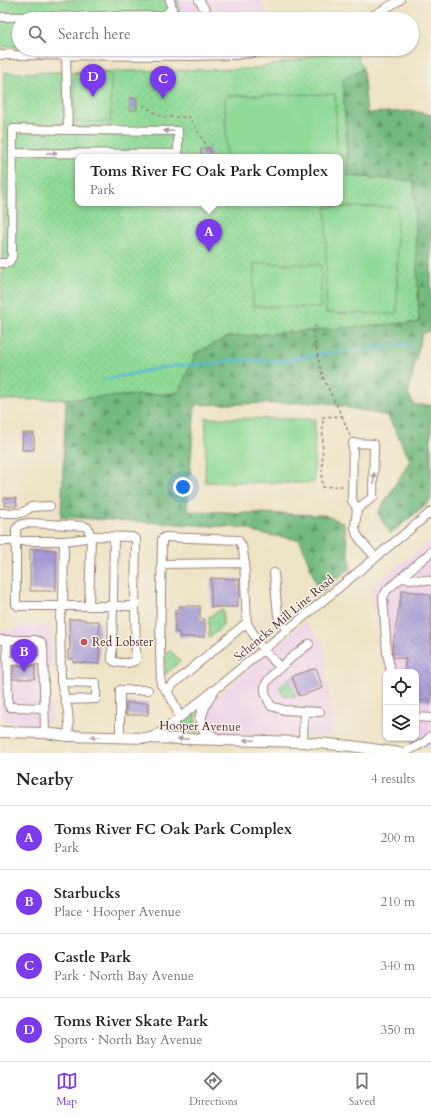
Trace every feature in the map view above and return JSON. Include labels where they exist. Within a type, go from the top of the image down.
[{"type":"main road","points":[[212,692],[202,709],[200,718],[205,731],[217,739]]},
{"type":"main road","name":"Hooper Avenue","points":[[0,732],[45,733],[68,736],[120,738],[303,742],[351,746],[400,753]]},
{"type":"street","points":[[168,12],[172,8],[170,0]]},
{"type":"street","points":[[200,0],[207,12]]},
{"type":"street","points":[[379,12],[400,0]]},
{"type":"street","points":[[0,17],[12,17]]},
{"type":"street","points":[[0,55],[12,55]]},
{"type":"street","points":[[66,56],[68,130]]},
{"type":"street","points":[[0,263],[8,263],[12,257],[13,128],[178,131],[178,154],[13,153]]},
{"type":"street","points":[[357,509],[373,497],[374,444],[353,443],[352,500],[357,509],[355,527],[357,534],[376,558]]},
{"type":"street","points":[[0,513],[20,513],[33,506],[50,506]]},
{"type":"street","name":"Schencks Mill Line Road","points":[[149,738],[164,730],[212,692],[431,512]]},
{"type":"street","points":[[89,606],[91,537],[88,528],[84,526],[30,523],[23,523],[17,527],[15,541],[16,604],[18,606],[89,606],[113,606],[135,606]]},
{"type":"street","points":[[0,541],[64,541],[91,537],[114,536],[132,537],[136,539],[136,660],[133,662],[115,662],[112,660],[114,536]]},
{"type":"street","points":[[179,718],[176,707],[168,692],[161,685],[160,649],[162,539],[238,540],[241,543],[243,548],[247,623],[263,650],[280,667]]},
{"type":"street","points":[[64,541],[63,606],[60,617],[61,682],[69,725],[68,736]]},
{"type":"street","points":[[390,669],[387,653],[384,597],[387,590],[431,552]]},
{"type":"street","points":[[161,564],[244,563]]},
{"type":"street","points":[[274,573],[278,616],[287,631]]},
{"type":"street","points":[[402,578],[431,581]]},
{"type":"street","points":[[168,692],[169,688],[247,623]]},
{"type":"street","points":[[44,708],[10,707],[7,700],[7,660],[4,640],[35,640],[41,642],[43,647],[45,733]]},
{"type":"street","points":[[309,644],[280,667],[268,679],[265,687],[266,695],[271,706],[284,710],[320,712]]},
{"type":"street","points":[[7,660],[43,660]]},
{"type":"street","points":[[61,682],[96,683],[96,699],[65,700]]},
{"type":"street","points":[[120,738],[120,690],[148,690]]},
{"type":"street","points":[[303,742],[304,712]]},
{"type":"street","points":[[419,717],[431,718]]},
{"type":"street","points":[[404,753],[424,742],[431,736]]},
{"type":"path","points":[[143,105],[161,117],[189,117],[208,148]]},
{"type":"path","points":[[316,325],[313,331],[324,380],[342,416],[353,443]]},
{"type":"path","points":[[342,416],[323,417],[322,487],[352,486]]},
{"type":"shaded area","points":[[178,0],[260,0],[266,12],[179,12]]},
{"type":"shaded area","points":[[431,540],[431,748],[409,744],[408,741],[419,741],[419,669],[388,669],[370,588]]},
{"type":"shaded area","points":[[305,622],[324,645],[333,736],[221,733],[208,727],[205,722],[204,712],[210,702]]},
{"type":"shaded area","points":[[17,626],[51,626],[51,722],[37,725],[5,721],[0,715],[0,630],[15,632]]},
{"type":"green space","points":[[0,0],[178,0],[179,12],[12,12],[12,47],[0,47]]},
{"type":"green space","points":[[312,56],[357,56],[363,69],[343,78],[348,176],[414,181],[419,322],[228,337],[196,353],[178,393],[72,399],[1,400],[4,73],[250,69],[304,59]]},
{"type":"green space","points":[[363,69],[367,113],[414,111],[431,115],[431,330],[422,334],[408,394],[415,405],[431,405],[431,500],[390,534],[378,513],[410,460],[388,416],[323,402],[195,405],[187,511],[324,515],[344,523],[351,568],[320,593],[300,540],[257,533],[246,528],[61,517],[66,399],[178,393],[196,353],[228,337],[419,322],[414,181],[348,176],[343,78]]},
{"type":"green space","points":[[74,73],[111,73],[111,122],[75,121]]},
{"type":"green space","points":[[335,94],[337,154],[227,154],[225,96]]},
{"type":"green space","points":[[326,207],[397,207],[397,314],[326,313]]},
{"type":"green space","points":[[254,263],[321,265],[320,308],[253,306]]},
{"type":"green space","points":[[206,418],[315,419],[314,483],[205,482]]},
{"type":"green space","points":[[220,610],[223,610],[223,626],[209,638],[209,617]]},
{"type":"green space","points":[[166,651],[171,651],[180,661],[165,675]]},
{"type":"green space","points":[[289,678],[296,697],[283,695],[280,687]]},
{"type":"green space","points":[[196,710],[195,722],[199,732],[170,731],[170,730]]},
{"type":"building","points":[[130,98],[137,99],[137,110],[130,110]]},
{"type":"building","points":[[210,148],[211,154],[201,154],[201,149]]},
{"type":"building","points":[[23,433],[34,433],[34,450],[22,450]]},
{"type":"building","points":[[4,498],[16,498],[17,506],[4,506]]},
{"type":"building","points":[[30,549],[56,550],[56,591],[30,591]]},
{"type":"building","points":[[211,578],[239,579],[240,597],[238,597],[238,607],[211,607]]},
{"type":"building","points":[[402,590],[431,595],[431,702],[419,700],[419,669],[404,669],[406,659],[393,657],[392,649]]},
{"type":"building","points":[[179,606],[200,606],[200,619],[205,619],[205,637],[179,637],[179,632],[175,632],[175,610],[179,610]]},
{"type":"building","name":"Red Lobster","points":[[69,619],[99,621],[99,664],[73,662],[73,659],[68,659],[68,650],[70,650]]},
{"type":"building","points":[[13,666],[35,666],[35,679],[13,679]]},
{"type":"building","points":[[316,668],[323,688],[299,696],[292,676]]},
{"type":"building","points":[[126,703],[148,703],[148,715],[126,715]]},
{"type":"waterway","points":[[103,380],[170,366],[221,363],[233,360],[281,361],[327,353],[411,344]]},
{"type":"place","name":"Toms River Skate Park","points":[[93,97]]},
{"type":"place","name":"Castle Park","points":[[163,99]]},
{"type":"place","name":"Toms River FC Oak Park Complex","points":[[209,252]]},
{"type":"place","name":"Red Lobster","points":[[84,642]]},
{"type":"place","name":"Starbucks","points":[[24,672]]}]
